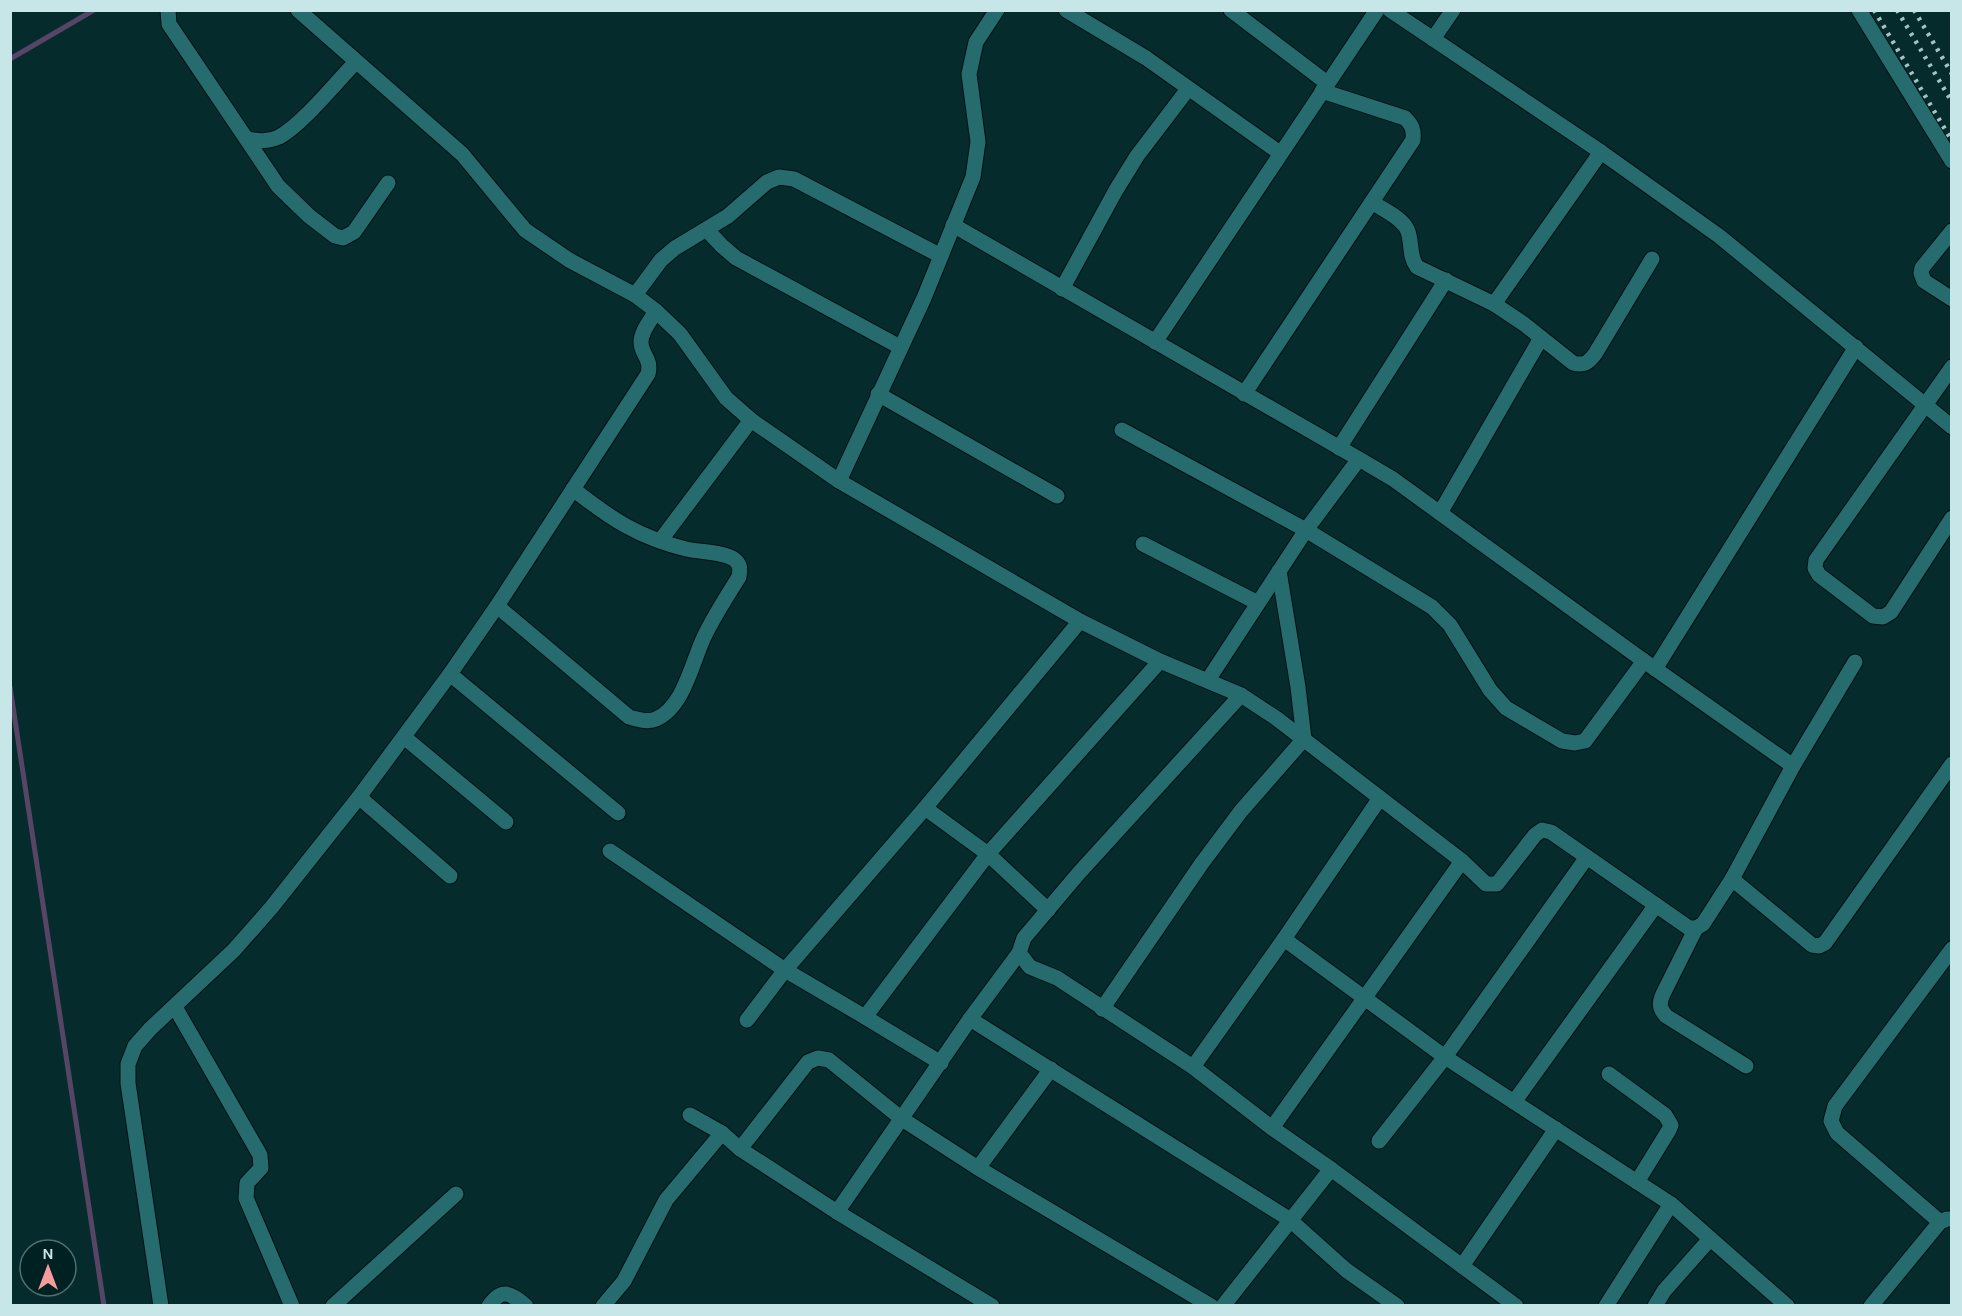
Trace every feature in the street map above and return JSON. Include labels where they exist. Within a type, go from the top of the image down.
[{"type":"street","points":[[168,10],[166,14],[169,24],[279,186],[309,216],[335,236],[343,238],[354,232],[388,183]]},
{"type":"street","points":[[298,10],[462,154],[525,230],[569,260],[635,295],[656,311],[680,334],[726,398],[751,420],[839,481],[1080,621],[1160,661],[1241,695],[1304,739],[1462,861],[1486,884],[1497,884],[1535,835],[1542,830],[1551,832],[1689,928],[1696,928],[1703,924],[1732,879],[1793,766],[1855,662]]},
{"type":"street","points":[[839,481],[941,256],[973,177],[978,142],[969,74],[976,42],[997,10]]},
{"type":"street","points":[[1066,10],[1146,58],[1280,153]]},
{"type":"street","points":[[1231,10],[1325,87],[1405,118],[1412,124],[1414,131],[1413,140],[1245,394]]},
{"type":"street","points":[[1155,342],[1377,10]]},
{"type":"street","points":[[1390,10],[1601,152],[1719,236],[1952,427]]},
{"type":"street","points":[[1433,39],[1452,10]]},
{"type":"street","points":[[1859,10],[1952,161]]},
{"type":"street","points":[[247,139],[262,141],[278,137],[294,126],[356,62]]},
{"type":"street","points":[[1062,289],[1137,156],[1188,89]]},
{"type":"street","points":[[1494,304],[1601,152]]},
{"type":"street","points":[[635,295],[661,260],[675,248],[728,216],[767,182],[779,177],[794,179],[941,256]]},
{"type":"street","points":[[1372,202],[1403,223],[1408,231],[1412,261],[1417,267],[1494,304],[1573,363],[1581,365],[1589,362],[1652,260]]},
{"type":"street","points":[[953,225],[1393,479],[1649,665],[1793,766]]},
{"type":"street","points":[[707,230],[736,258],[900,347]]},
{"type":"street","points":[[1952,231],[1923,267],[1921,273],[1924,280],[1952,299]]},
{"type":"street","points":[[1339,448],[1446,280]]},
{"type":"street","points":[[161,1305],[128,1083],[128,1064],[135,1046],[242,942],[271,908],[359,797],[450,674],[648,374],[649,360],[643,352],[642,335],[656,311]]},
{"type":"street","points":[[1440,513],[1541,338]]},
{"type":"street","points":[[1122,430],[1306,530],[1431,607],[1450,626],[1490,690],[1506,708],[1562,741],[1575,743],[1585,741],[1649,665],[1856,347]]},
{"type":"street","points":[[1952,367],[1816,560],[1815,568],[1819,575],[1873,616],[1883,617],[1891,612],[1952,518]]},
{"type":"street","points":[[878,394],[1057,496]]},
{"type":"street","points":[[660,541],[751,420]]},
{"type":"street","points":[[1208,680],[1306,530],[1359,459]]},
{"type":"street","points":[[497,606],[629,717],[643,721],[655,720],[669,711],[683,690],[704,637],[739,577],[738,562],[731,557],[686,549],[628,529],[573,489]]},
{"type":"street","points":[[1143,544],[1258,603]]},
{"type":"street","points":[[1102,1009],[1202,863],[1241,811],[1304,739],[1279,571]]},
{"type":"street","points":[[747,1020],[785,970],[925,808],[1080,621]]},
{"type":"street","points":[[866,1017],[988,854],[1160,661]]},
{"type":"street","points":[[450,674],[618,813]]},
{"type":"street","points":[[837,1212],[970,1019],[1019,953],[1024,938],[1078,874],[1241,695]]},
{"type":"street","points":[[404,737],[507,822]]},
{"type":"street","points":[[1732,879],[1812,945],[1819,946],[1825,943],[1952,764]]},
{"type":"street","points":[[359,797],[450,876]]},
{"type":"street","points":[[1193,1067],[1380,798]]},
{"type":"street","points":[[925,808],[988,854],[1048,910]]},
{"type":"street","points":[[610,851],[785,970],[900,1036],[940,1063]]},
{"type":"street","points":[[1379,1141],[1445,1057],[1587,857]]},
{"type":"street","points":[[1272,1128],[1462,861]]},
{"type":"street","points":[[1514,1102],[1656,905]]},
{"type":"street","points":[[1696,928],[1659,1003],[1660,1010],[1746,1066]]},
{"type":"street","points":[[1284,939],[1445,1057],[1671,1204],[1787,1305]]},
{"type":"street","points":[[1871,1305],[1946,1221],[1837,1133],[1831,1121],[1835,1106],[1952,949]]},
{"type":"street","points":[[1019,953],[1030,967],[1058,978],[1193,1067],[1272,1128],[1516,1305]]},
{"type":"street","points":[[174,1007],[260,1155],[261,1168],[247,1184],[246,1198],[292,1305]]},
{"type":"street","points":[[970,1019],[1289,1219],[1346,1270],[1397,1305]]},
{"type":"street","points":[[740,1149],[808,1062],[818,1058],[829,1060],[902,1119],[978,1168],[1211,1305]]},
{"type":"street","points":[[978,1168],[1051,1070]]},
{"type":"street","points":[[1609,1074],[1665,1115],[1671,1125],[1637,1182]]},
{"type":"street","points":[[690,1115],[722,1133],[740,1149],[837,1212],[992,1305]]},
{"type":"street","points":[[1462,1266],[1556,1129]]},
{"type":"street","points":[[603,1305],[624,1281],[666,1200],[722,1133]]},
{"type":"street","points":[[1223,1305],[1330,1169]]},
{"type":"street","points":[[333,1305],[456,1194]]},
{"type":"street","points":[[1606,1305],[1671,1204]]},
{"type":"street","points":[[1655,1305],[1710,1239]]},
{"type":"street","points":[[489,1305],[495,1296],[502,1293],[513,1296],[526,1305]]},
{"type":"waterway","points":[[10,59],[94,10]]},
{"type":"waterway","points":[[10,687],[104,1306]]},
{"type":"railway","points":[[1874,10],[1952,141]]},
{"type":"railway","points":[[1897,10],[1952,102]]},
{"type":"railway","points":[[1914,10],[1952,74]]}]
